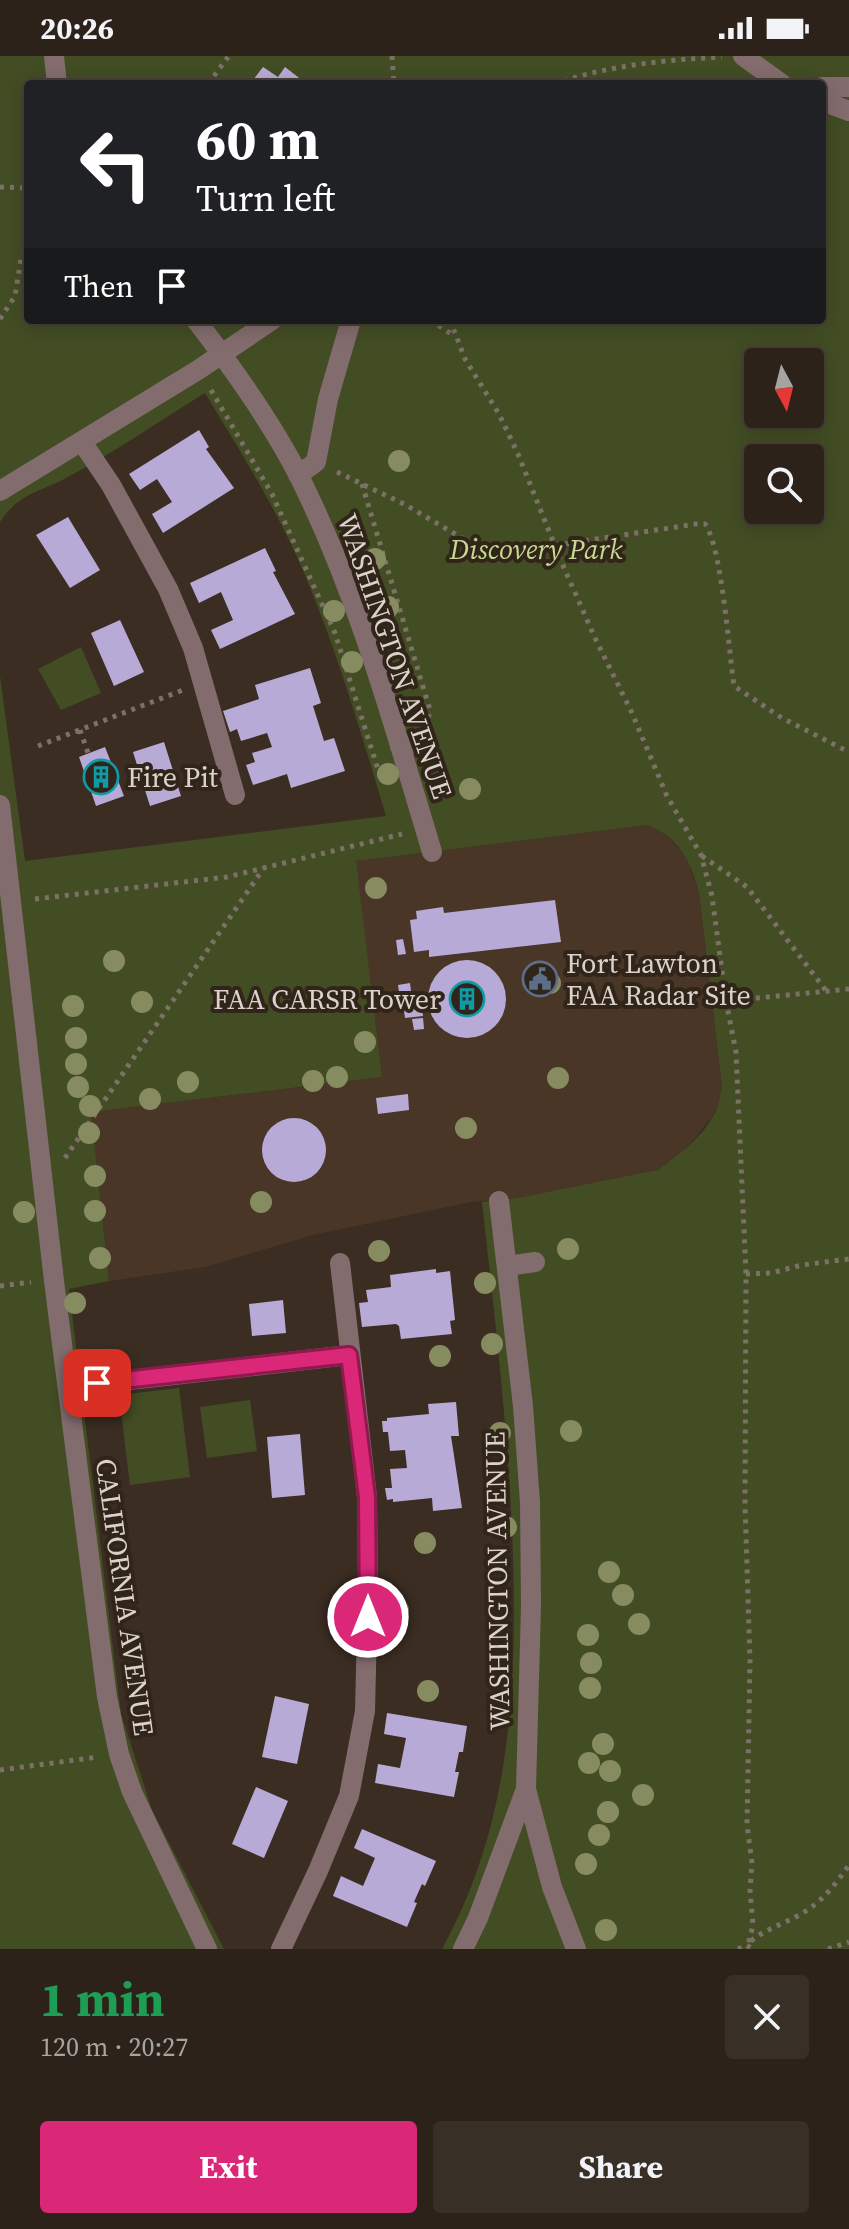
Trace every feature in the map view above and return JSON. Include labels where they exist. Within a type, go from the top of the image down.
[{"type":"street","points":[[54,56],[57,80]]},
{"type":"street","points":[[743,56],[776,80]]},
{"type":"street","points":[[826,87],[849,87]]},
{"type":"street","points":[[826,102],[849,111]]},
{"type":"street","name":"WASHINGTON AVENUE","points":[[199,324],[222,354],[298,475],[338,560],[432,852]]},
{"type":"street","points":[[0,491],[198,370],[266,324]]},
{"type":"street","points":[[298,475],[316,462],[328,399],[350,324]]},
{"type":"street","points":[[82,442],[118,498],[168,589],[193,648],[235,795]]},
{"type":"street","points":[[400,747],[426,740]]},
{"type":"street","name":"CALIFORNIA AVENUE","points":[[0,805],[107,1697],[116,1742],[132,1792],[207,1949]]},
{"type":"street","name":"WASHINGTON AVENUE","points":[[463,1949],[483,1905],[526,1789],[531,1606],[530,1502],[523,1406],[499,1201]]},
{"type":"street","points":[[507,1266],[535,1262]]},
{"type":"street","points":[[281,1949],[349,1796],[365,1711],[367,1497],[340,1263]]},
{"type":"street","points":[[68,1387],[349,1355]]},
{"type":"street","points":[[526,1789],[552,1887],[576,1949]]},
{"type":"path","points":[[392,56],[394,80]]},
{"type":"path","points":[[212,80],[228,57]]},
{"type":"path","points":[[566,80],[640,62],[724,57]]},
{"type":"path","points":[[0,187],[24,188]]},
{"type":"path","points":[[0,319],[15,296],[24,255]]},
{"type":"path","points":[[436,324],[454,335]]},
{"type":"path","points":[[451,324],[454,335],[518,454],[667,796],[701,855],[712,896],[736,1052],[746,1274],[745,1504],[750,1661],[747,1825],[752,1863],[751,1945]]},
{"type":"path","points":[[198,370],[272,494],[335,633],[381,779]]},
{"type":"path","points":[[316,462],[361,483],[491,555],[705,524],[711,532],[717,557],[734,686],[782,718],[849,752]]},
{"type":"path","points":[[361,483],[430,710],[426,740]]},
{"type":"path","points":[[38,746],[202,682]]},
{"type":"path","points":[[80,730],[88,753]]},
{"type":"path","points":[[12,902],[227,877],[425,829]]},
{"type":"path","points":[[701,855],[747,887],[827,992]]},
{"type":"path","points":[[44,1188],[263,868]]},
{"type":"path","points":[[726,1001],[849,989]]},
{"type":"path","points":[[746,1274],[771,1273],[849,1259]]},
{"type":"path","points":[[0,1286],[32,1282]]},
{"type":"path","points":[[0,1770],[88,1758]]},
{"type":"path","points":[[738,1949],[751,1945],[760,1933],[803,1913],[830,1889],[849,1865]]},
{"type":"path","points":[[828,1949],[849,1942]]},
{"type":"shaded area","name":"Fort Lawton FAA Radar Site","points":[[648,825],[663,832],[686,856],[699,893],[722,1086],[717,1110],[688,1147],[658,1170],[647,1174],[518,1198],[471,1202],[313,1235],[205,1267],[109,1281],[91,1112],[382,1077],[355,861]]},
{"type":"green space","name":"Discovery Park","points":[[0,56],[849,56],[849,1949],[442,1949],[466,1900],[484,1849],[497,1797],[506,1745],[514,1638],[510,1488],[482,1202],[518,1198],[658,1170],[704,1130],[717,1110],[722,1086],[696,881],[688,861],[676,844],[648,825],[356,861],[382,1077],[91,1112],[109,1281],[69,1289],[121,1714],[152,1810],[224,1949],[0,1949],[0,676],[25,861],[386,816],[340,667],[307,580],[273,508],[205,393],[102,458],[14,505],[0,522]]},
{"type":"green space","points":[[81,647],[101,693],[61,710],[38,669]]},
{"type":"green space","points":[[179,1388],[190,1477],[130,1485],[119,1395]]},
{"type":"green space","points":[[250,1400],[257,1451],[207,1458],[200,1407]]},
{"type":"building","points":[[263,67],[278,77],[285,67],[302,80],[253,80]]},
{"type":"building","points":[[199,430],[209,447],[206,449],[234,488],[163,533],[152,514],[172,502],[157,479],[140,490],[129,474]]},
{"type":"building","points":[[68,517],[100,570],[70,588],[36,535]]},
{"type":"building","points":[[265,548],[276,571],[273,572],[295,614],[220,649],[211,630],[233,620],[221,592],[199,603],[190,583]]},
{"type":"building","points":[[120,620],[144,672],[114,686],[91,633]]},
{"type":"building","points":[[310,668],[321,703],[313,706],[324,741],[334,738],[345,771],[291,788],[287,774],[253,785],[246,765],[255,762],[252,753],[272,747],[267,733],[241,741],[237,729],[230,732],[223,711],[259,699],[255,685]]},
{"type":"building","points":[[164,742],[181,796],[150,806],[133,752]]},
{"type":"building","name":"Fire Pit","points":[[105,747],[124,796],[96,806],[79,757]]},
{"type":"building","points":[[555,900],[561,942],[429,957],[429,950],[414,952],[410,920],[417,919],[416,911],[443,907],[444,913]]},
{"type":"building","points":[[403,939],[406,954],[398,955],[396,940]]},
{"type":"building","name":"FAA CARSR Tower","points":[[459,960],[475,960],[489,966],[500,977],[506,999],[500,1021],[489,1032],[475,1038],[459,1038],[445,1032],[434,1021],[428,1007],[428,991],[434,977],[445,966]]},
{"type":"building","points":[[410,983],[411,991],[399,992],[398,985]]},
{"type":"building","points":[[420,993],[423,1016],[405,1018],[402,996]]},
{"type":"building","points":[[423,1018],[424,1029],[414,1030],[412,1019]]},
{"type":"building","points":[[408,1094],[409,1110],[378,1114],[376,1098]]},
{"type":"building","points":[[294,1118],[312,1124],[320,1132],[326,1150],[320,1168],[312,1176],[294,1182],[276,1176],[268,1168],[262,1150],[268,1132],[276,1124]]},
{"type":"building","points":[[436,1269],[436,1273],[450,1271],[455,1320],[450,1321],[452,1334],[401,1339],[396,1324],[362,1327],[359,1303],[368,1302],[366,1290],[391,1287],[390,1275]]},
{"type":"building","points":[[283,1300],[286,1333],[252,1336],[249,1304]]},
{"type":"building","points":[[456,1402],[459,1436],[451,1436],[462,1508],[433,1511],[432,1498],[387,1500],[385,1488],[392,1488],[390,1469],[407,1468],[405,1450],[390,1451],[388,1432],[383,1432],[382,1421],[429,1414],[428,1404]]},
{"type":"building","points":[[300,1434],[305,1495],[272,1498],[267,1437]]},
{"type":"building","points":[[275,1696],[309,1704],[297,1764],[262,1757]]},
{"type":"building","points":[[387,1713],[467,1726],[463,1752],[459,1752],[455,1772],[459,1772],[454,1797],[375,1783],[378,1764],[400,1768],[406,1738],[384,1734]]},
{"type":"building","points":[[256,1787],[288,1801],[264,1858],[232,1844]]},
{"type":"building","points":[[362,1829],[436,1861],[414,1902],[417,1903],[407,1927],[333,1896],[341,1876],[363,1886],[375,1858],[354,1848]]},
{"type":"place","name":"Fire Pit","points":[[101,777]]},
{"type":"place","name":"Fort Lawton FAA Radar Site","points":[[540,979]]},
{"type":"place","name":"FAA CARSR Tower","points":[[467,999]]},
{"type":"route","points":[[97,1383],[349,1355],[367,1497],[368,1617]]}]
